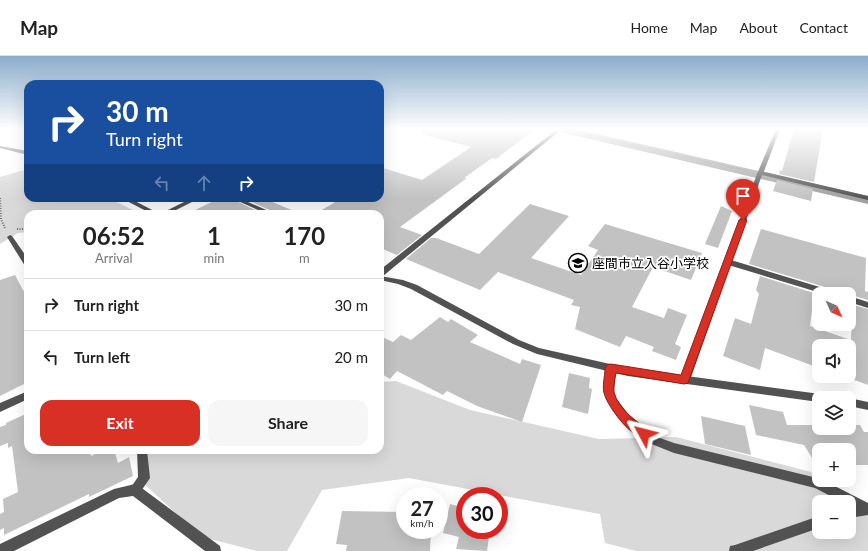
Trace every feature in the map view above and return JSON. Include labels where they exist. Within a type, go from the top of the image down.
[{"type":"street","points":[[384,271],[532,152]]},
{"type":"street","points":[[684,380],[769,152]]},
{"type":"street","points":[[760,175],[868,198]]},
{"type":"street","points":[[132,202],[149,210]]},
{"type":"street","points":[[171,210],[188,202]]},
{"type":"street","points":[[245,202],[266,210]]},
{"type":"street","points":[[10,236],[24,258]]},
{"type":"street","points":[[728,262],[812,288]]},
{"type":"street","points":[[384,279],[400,282],[420,290],[526,347],[537,351],[611,368],[684,380],[812,397]]},
{"type":"street","points":[[856,301],[868,305]]},
{"type":"street","points":[[611,368],[609,392],[612,400],[625,418],[653,440],[674,448],[817,483],[868,509]]},
{"type":"street","points":[[0,408],[24,397]]},
{"type":"street","points":[[856,403],[868,406]]},
{"type":"street","points":[[0,551],[118,493],[135,490],[144,478],[142,454]]},
{"type":"street","points":[[135,490],[215,551]]},
{"type":"street","points":[[856,511],[868,509]]},
{"type":"street","points":[[735,551],[812,524]]},
{"type":"path","points":[[662,152],[760,175]]},
{"type":"path","points":[[0,198],[1,219],[4,226]]},
{"type":"shaded area","points":[[24,170],[24,202],[116,202],[133,210],[24,210],[24,232],[18,233],[0,244],[0,177]]},
{"type":"shaded area","points":[[396,381],[470,410],[599,439],[676,437],[811,472],[812,487],[834,487],[847,495],[812,495],[812,539],[856,539],[856,501],[868,508],[868,551],[636,551],[605,543],[600,514],[508,497],[508,487],[457,487],[409,478],[322,490],[287,551],[257,551],[202,537],[143,483],[139,454],[384,454],[384,382]]},
{"type":"building","points":[[463,152],[505,152],[496,159],[492,158],[400,227],[422,235],[397,255],[384,250],[384,210],[322,210],[335,202],[384,202],[384,168],[422,180]]},
{"type":"building","points":[[787,152],[819,152],[814,182],[779,174],[780,170],[782,171]]},
{"type":"building","points":[[777,180],[813,189],[811,201],[773,191]]},
{"type":"building","points":[[212,202],[238,202],[255,210],[195,210]]},
{"type":"building","points":[[252,202],[272,202],[292,210],[270,210]]},
{"type":"building","points":[[530,204],[569,216],[531,258],[581,275],[598,250],[588,246],[605,224],[702,253],[691,280],[653,267],[632,307],[664,318],[668,308],[687,315],[675,344],[681,347],[676,360],[652,351],[654,347],[626,336],[620,347],[575,329],[580,307],[571,305],[574,300],[498,272],[480,290],[406,259],[431,238],[436,238],[479,254]]},
{"type":"building","points":[[721,206],[732,211],[718,248],[705,244]]},
{"type":"building","points":[[761,229],[866,258],[865,291],[868,292],[868,300],[856,296],[856,287],[825,287],[749,264]]},
{"type":"building","points":[[15,275],[24,291],[24,384],[0,396],[0,280]]},
{"type":"building","points":[[760,276],[812,292],[810,326],[812,327],[812,331],[825,331],[848,339],[812,339],[812,365],[765,348],[760,370],[723,356],[735,318],[751,324],[759,294],[756,290]]},
{"type":"building","points":[[856,306],[868,309],[868,385],[856,381],[856,339],[851,339],[851,331],[856,331]]},
{"type":"building","points":[[440,317],[448,322],[451,319],[478,335],[470,342],[520,364],[522,359],[541,365],[522,422],[477,406],[447,391],[443,395],[397,371],[390,379],[384,375],[384,338],[393,342],[401,335],[411,340]]},
{"type":"building","points":[[569,373],[590,378],[589,388],[592,389],[588,414],[562,407]]},
{"type":"building","points":[[749,405],[783,412],[787,425],[812,425],[812,435],[856,435],[856,425],[860,425],[864,432],[868,432],[868,465],[856,465],[856,443],[812,443],[812,458],[804,445],[756,435]]},
{"type":"building","points":[[24,415],[24,454],[90,454],[91,456],[95,454],[115,454],[118,463],[129,457],[133,476],[89,497],[89,494],[4,535],[4,528],[0,530],[0,514],[4,512],[3,499],[18,492],[12,446],[8,448],[8,443],[0,446],[0,427],[6,425],[6,423]]},
{"type":"building","points":[[701,416],[745,426],[751,455],[705,444]]},
{"type":"building","points":[[450,504],[456,506],[456,536],[448,534],[448,512]]},
{"type":"building","points":[[342,511],[396,512],[396,539],[431,539],[430,551],[346,551],[347,545],[336,544]]},
{"type":"building","points":[[458,539],[489,539],[487,551],[456,549]]},
{"type":"waterway","points":[[660,152],[868,200]]},
{"type":"place","name":"座間市立入谷小学校","points":[[578,263]]},
{"type":"route","points":[[644,434],[625,418],[612,400],[609,392],[609,376],[611,368],[684,380],[743,220]]}]
